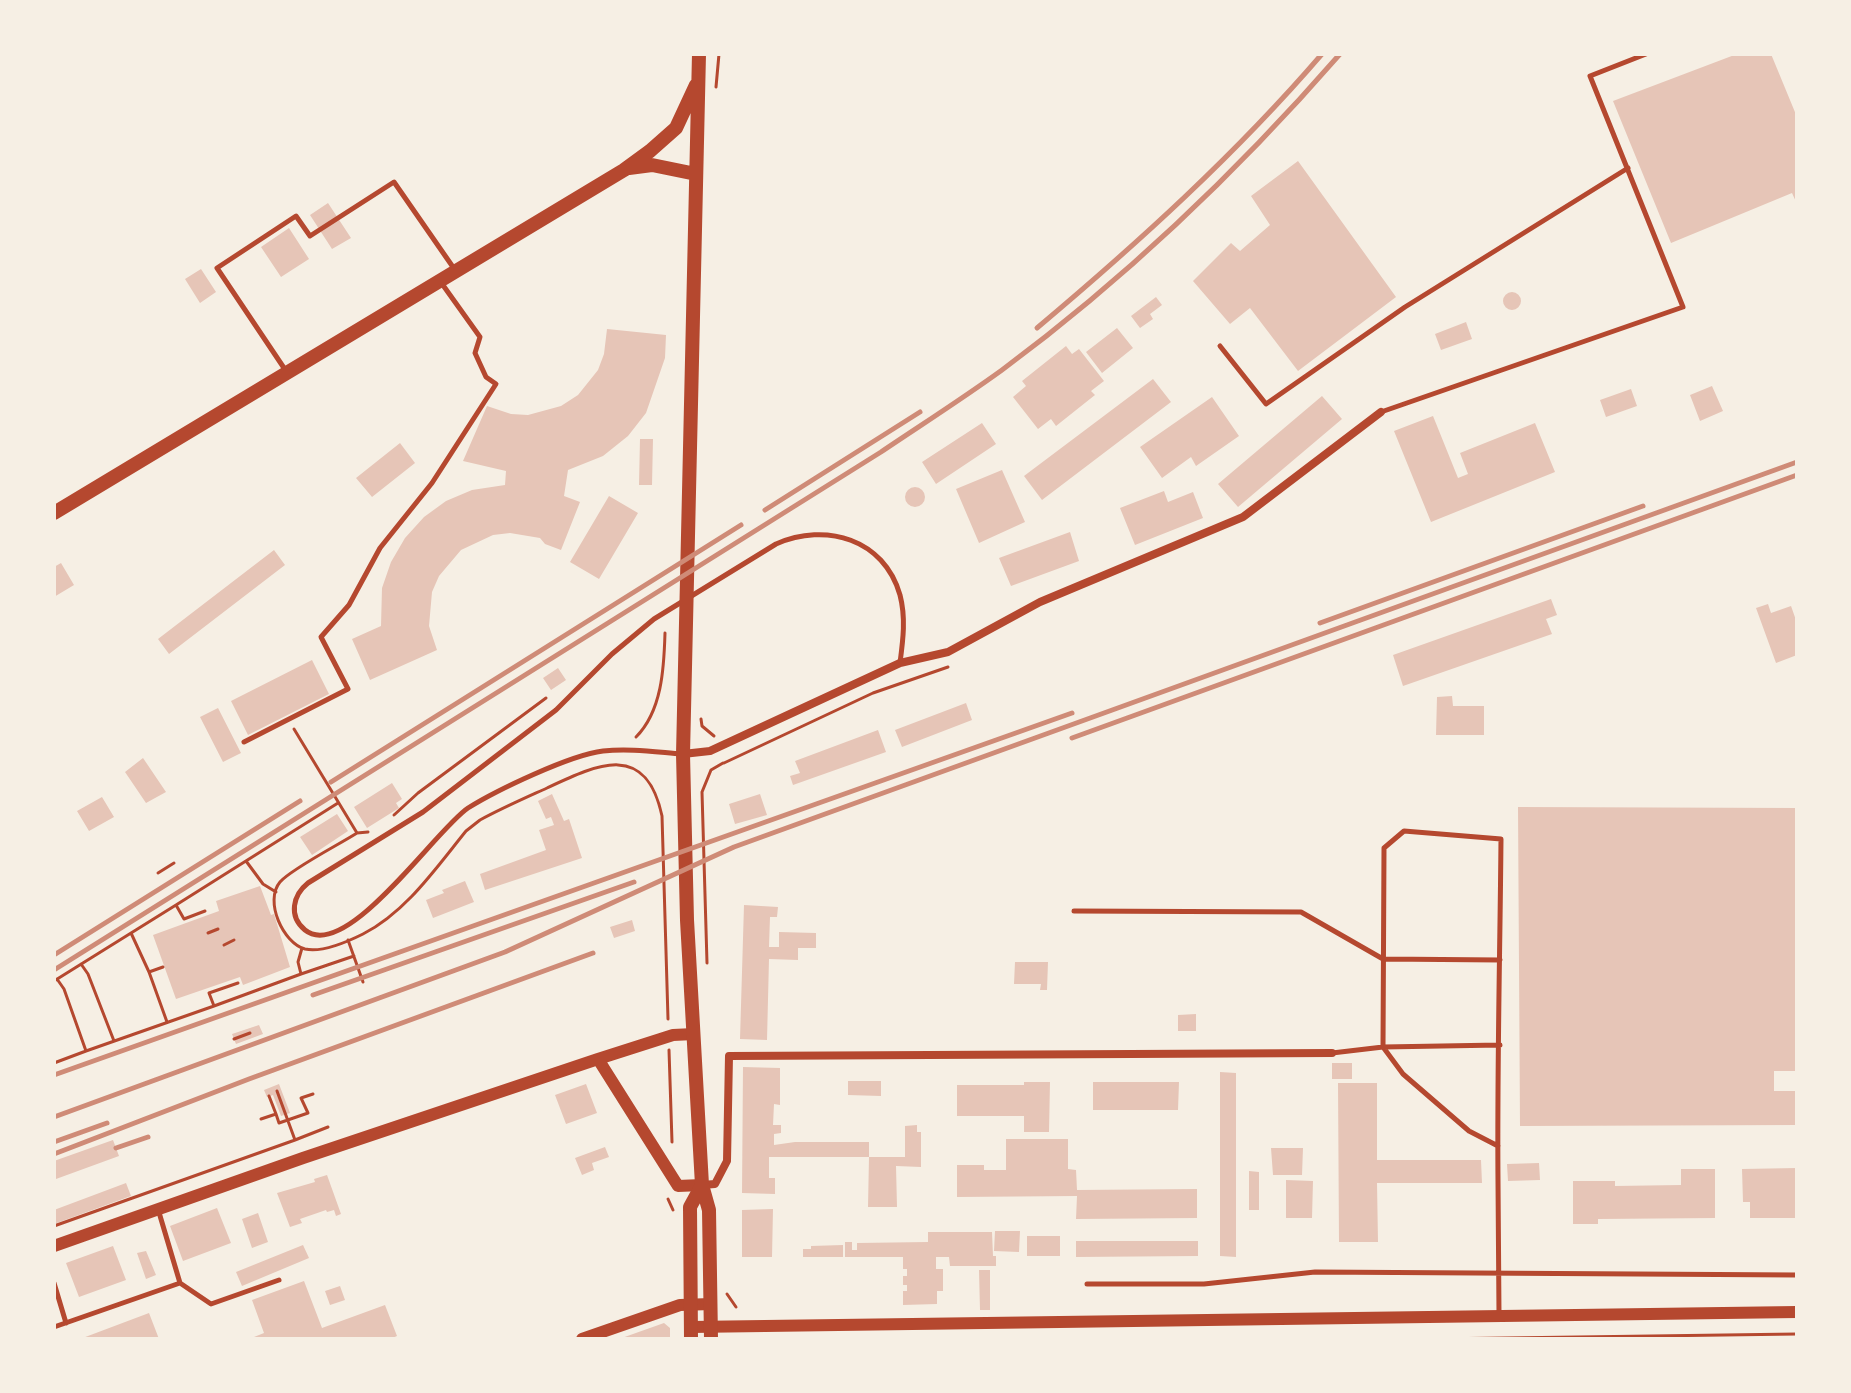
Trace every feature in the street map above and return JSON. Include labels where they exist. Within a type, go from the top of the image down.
[{"type":"main road","points":[[699,54],[683,754],[687,920],[702,1185],[709,1210],[711,1332]]},
{"type":"main road","points":[[54,513],[624,170],[676,128],[698,81]]},
{"type":"main road","points":[[624,170],[652,165],[696,174]]},
{"type":"main road","points":[[691,1333],[690,1207],[702,1185]]},
{"type":"street","points":[[683,754],[710,751],[900,663],[948,652],[1053,596],[1243,517],[1381,412]]},
{"type":"street","points":[[54,1246],[598,1059],[673,1035],[694,1034]]},
{"type":"street","points":[[598,1059],[678,1186],[715,1184],[727,1161],[729,1056],[1332,1053]]},
{"type":"street","points":[[582,1339],[678,1306],[711,1304]]},
{"type":"street","points":[[691,1333],[1797,1312]]},
{"type":"lane","points":[[1381,412],[1683,307],[1590,76],[1646,54]]},
{"type":"lane","points":[[1220,346],[1266,404],[1405,307],[1628,168]]},
{"type":"lane","points":[[287,372],[217,268],[296,216],[310,236],[394,182],[455,271]]},
{"type":"lane","points":[[244,742],[348,689],[321,637],[349,605],[380,548],[432,483],[496,384],[486,377],[475,353],[480,337],[439,280]]},
{"type":"lane","points":[[683,754],[614,750],[570,760],[467,809],[436,837],[395,886],[353,922],[320,935],[302,928],[296,918],[293,909],[296,897],[308,883],[423,812],[556,710],[612,654],[654,619],[793,536],[809,533],[842,536],[864,547],[885,565],[894,579],[903,612],[900,663]]},
{"type":"lane","points":[[1498,1146],[1469,1131],[1403,1074],[1383,1047],[1384,848],[1404,831],[1501,839],[1499,1316]]},
{"type":"lane","points":[[1074,911],[1301,912],[1383,959],[1500,960]]},
{"type":"lane","points":[[1332,1053],[1383,1047],[1500,1045]]},
{"type":"lane","points":[[158,1208],[180,1283],[211,1304],[279,1280]]},
{"type":"lane","points":[[1087,1284],[1204,1284],[1315,1272],[1797,1275]]},
{"type":"lane","points":[[54,1283],[66,1323]]},
{"type":"lane","points":[[54,1327],[180,1283]]},
{"type":"path","points":[[715,93],[719,54]]},
{"type":"path","points":[[632,744],[645,726],[664,676],[665,633]]},
{"type":"path","points":[[388,820],[430,784],[546,698]]},
{"type":"path","points":[[701,717],[702,726],[714,736]]},
{"type":"path","points":[[288,719],[357,833],[370,832]]},
{"type":"path","points":[[705,913],[703,802],[706,777],[711,770],[724,763],[722,760]]},
{"type":"path","points":[[363,982],[348,940],[390,918],[466,831],[493,813],[586,770],[608,764],[632,766],[649,780],[658,797],[662,816],[668,1019]]},
{"type":"path","points":[[658,797],[666,796]]},
{"type":"path","points":[[86,1051],[64,989],[56,980],[338,803]]},
{"type":"path","points":[[246,861],[263,884],[276,892]]},
{"type":"path","points":[[158,873],[174,863]]},
{"type":"path","points":[[176,905],[184,919],[205,911]]},
{"type":"path","points":[[208,933],[218,929]]},
{"type":"path","points":[[131,933],[167,1023]]},
{"type":"path","points":[[224,945],[234,940]]},
{"type":"path","points":[[301,974],[298,962],[302,948]]},
{"type":"path","points":[[54,1063],[354,956]]},
{"type":"path","points":[[81,964],[88,974],[114,1041]]},
{"type":"path","points":[[149,972],[163,967]]},
{"type":"path","points":[[214,1006],[209,993],[238,983]]},
{"type":"path","points":[[234,1039],[250,1033]]},
{"type":"path","points":[[669,1048],[672,1142]]},
{"type":"path","points":[[277,1091],[295,1140]]},
{"type":"path","points":[[269,1096],[279,1123],[308,1113],[301,1098],[313,1094]]},
{"type":"path","points":[[261,1119],[276,1114]]},
{"type":"path","points":[[54,1226],[328,1127]]},
{"type":"path","points":[[1432,1339],[1797,1334]]},
{"type":"building","points":[[1737,54],[1771,54],[1797,117],[1797,204],[1792,193],[1671,243],[1613,101]]},
{"type":"building","points":[[1298,161],[1396,297],[1298,371],[1250,308],[1230,324],[1193,281],[1231,243],[1240,251],[1270,225],[1251,196]]},
{"type":"building","points":[[328,203],[351,238],[332,249],[310,215]]},
{"type":"building","points":[[289,228],[309,259],[281,277],[261,247]]},
{"type":"building","points":[[201,269],[216,292],[200,303],[185,279]]},
{"type":"building","points":[[1508,292],[1516,292],[1521,301],[1519,308],[1508,310],[1503,305],[1503,297]]},
{"type":"building","points":[[1156,297],[1162,305],[1150,314],[1153,319],[1140,328],[1131,316]]},
{"type":"building","points":[[1466,322],[1472,339],[1441,350],[1435,334]]},
{"type":"building","points":[[1117,328],[1133,348],[1102,373],[1086,352]]},
{"type":"building","points":[[607,329],[666,335],[665,358],[646,413],[628,436],[603,456],[568,470],[564,496],[580,502],[561,550],[545,544],[540,538],[510,533],[493,535],[461,550],[439,576],[432,592],[429,626],[437,650],[370,680],[352,639],[381,626],[382,588],[391,562],[405,538],[424,517],[446,501],[472,490],[505,485],[506,471],[463,461],[487,406],[511,414],[528,415],[561,406],[578,395],[598,370],[604,354]]},
{"type":"building","points":[[1066,346],[1072,354],[1079,349],[1104,381],[1091,391],[1095,395],[1056,426],[1051,419],[1038,429],[1013,397],[1026,386],[1022,381]]},
{"type":"building","points":[[1153,379],[1171,402],[1042,500],[1024,476]]},
{"type":"building","points":[[1712,386],[1723,411],[1700,421],[1690,395]]},
{"type":"building","points":[[1631,389],[1637,406],[1606,417],[1600,400]]},
{"type":"building","points":[[1322,396],[1342,419],[1238,507],[1218,484]]},
{"type":"building","points":[[1212,397],[1239,436],[1196,466],[1191,457],[1162,478],[1140,447]]},
{"type":"building","points":[[1433,416],[1458,478],[1468,474],[1460,453],[1535,423],[1555,472],[1431,522],[1394,431]]},
{"type":"building","points":[[982,423],[996,444],[936,484],[922,462]]},
{"type":"building","points":[[640,439],[653,439],[652,485],[639,485]]},
{"type":"building","points":[[400,443],[415,463],[372,497],[356,478]]},
{"type":"building","points":[[1002,470],[1025,522],[979,543],[956,489]]},
{"type":"building","points":[[915,487],[922,490],[925,497],[922,504],[915,507],[908,504],[905,497],[908,490]]},
{"type":"building","points":[[1164,491],[1168,502],[1193,492],[1203,518],[1135,545],[1120,508]]},
{"type":"building","points":[[609,496],[638,513],[599,579],[570,562]]},
{"type":"building","points":[[1070,532],[1079,561],[1011,586],[999,558]]},
{"type":"building","points":[[274,550],[285,565],[169,654],[158,639]]},
{"type":"building","points":[[61,563],[74,585],[54,597],[54,567]]},
{"type":"building","points":[[1551,599],[1557,615],[1546,619],[1552,634],[1403,686],[1393,655]]},
{"type":"building","points":[[1768,604],[1771,613],[1791,606],[1797,623],[1797,655],[1776,663],[1756,608]]},
{"type":"building","points":[[312,660],[329,694],[248,735],[231,701]]},
{"type":"building","points":[[558,668],[566,680],[551,690],[543,678]]},
{"type":"building","points":[[1452,696],[1453,706],[1484,706],[1484,735],[1436,735],[1437,697]]},
{"type":"building","points":[[966,703],[972,720],[902,747],[895,730]]},
{"type":"building","points":[[218,708],[241,753],[223,762],[200,717]]},
{"type":"building","points":[[878,730],[886,752],[793,785],[790,776],[800,773],[795,761]]},
{"type":"building","points":[[143,758],[166,792],[146,803],[125,772]]},
{"type":"building","points":[[392,783],[402,799],[396,803],[399,808],[367,828],[354,807]]},
{"type":"building","points":[[552,794],[564,821],[569,819],[582,858],[485,890],[480,874],[546,850],[539,830],[554,825],[551,817],[546,819],[538,801]]},
{"type":"building","points":[[760,794],[767,815],[735,824],[729,804]]},
{"type":"building","points":[[102,797],[114,817],[89,831],[77,811]]},
{"type":"building","points":[[1518,807],[1797,808],[1797,1071],[1774,1071],[1774,1091],[1797,1091],[1797,1125],[1520,1126]]},
{"type":"building","points":[[337,814],[348,831],[312,855],[300,837]]},
{"type":"building","points":[[465,881],[474,902],[433,918],[426,900]]},
{"type":"building","points":[[260,886],[271,915],[274,914],[290,967],[243,985],[240,977],[176,999],[153,935],[219,911],[216,901]]},
{"type":"building","points":[[744,905],[778,907],[777,917],[770,917],[769,947],[779,947],[779,932],[816,933],[816,948],[798,948],[798,960],[769,959],[767,1040],[740,1039]]},
{"type":"building","points":[[632,920],[635,931],[614,938],[610,927]]},
{"type":"building","points":[[1015,962],[1048,962],[1047,990],[1040,990],[1041,984],[1014,984]]},
{"type":"building","points":[[1196,1014],[1196,1031],[1178,1031],[1178,1015]]},
{"type":"building","points":[[259,1025],[263,1034],[236,1044],[232,1034]]},
{"type":"building","points":[[1332,1063],[1352,1063],[1352,1079],[1332,1079]]},
{"type":"building","points":[[743,1067],[780,1068],[780,1105],[774,1104],[773,1125],[781,1125],[781,1133],[774,1134],[774,1145],[869,1142],[869,1157],[769,1157],[769,1178],[775,1178],[775,1194],[742,1193]]},
{"type":"building","points":[[1220,1072],[1236,1073],[1236,1257],[1220,1256]]},
{"type":"building","points":[[848,1081],[881,1081],[881,1096],[848,1095]]},
{"type":"building","points":[[1024,1082],[1050,1082],[1049,1132],[1024,1132],[1024,1116],[957,1116],[957,1085],[1024,1085]]},
{"type":"building","points":[[1093,1082],[1179,1082],[1178,1110],[1093,1110]]},
{"type":"building","points":[[1338,1083],[1377,1083],[1377,1160],[1481,1160],[1482,1183],[1377,1183],[1378,1242],[1339,1242]]},
{"type":"building","points":[[279,1084],[290,1113],[281,1116],[273,1095],[267,1097],[264,1090]]},
{"type":"building","points":[[586,1084],[597,1113],[566,1124],[555,1095]]},
{"type":"building","points":[[917,1125],[917,1132],[921,1132],[921,1167],[896,1166],[897,1207],[868,1207],[869,1157],[905,1157],[905,1126]]},
{"type":"building","points":[[1006,1139],[1068,1139],[1068,1169],[1076,1170],[1077,1190],[1197,1189],[1197,1218],[1076,1219],[1077,1196],[957,1197],[957,1165],[984,1165],[984,1170],[1006,1170]]},
{"type":"building","points":[[113,1140],[119,1156],[56,1179],[54,1161]]},
{"type":"building","points":[[605,1147],[609,1157],[592,1163],[594,1170],[582,1175],[575,1158]]},
{"type":"building","points":[[1271,1148],[1303,1148],[1302,1175],[1273,1175]]},
{"type":"building","points":[[1539,1163],[1540,1180],[1508,1181],[1507,1164]]},
{"type":"building","points":[[1797,1168],[1797,1218],[1750,1218],[1750,1202],[1743,1202],[1742,1169]]},
{"type":"building","points":[[1681,1169],[1715,1169],[1715,1218],[1598,1219],[1598,1224],[1573,1224],[1573,1181],[1615,1181],[1615,1186],[1681,1185]]},
{"type":"building","points":[[1249,1171],[1259,1172],[1259,1210],[1249,1210]]},
{"type":"building","points":[[327,1175],[341,1214],[336,1216],[334,1210],[326,1210],[300,1219],[302,1223],[290,1227],[277,1193],[315,1182],[314,1179]]},
{"type":"building","points":[[1286,1180],[1313,1181],[1312,1218],[1286,1218]]},
{"type":"building","points":[[126,1183],[131,1196],[54,1224],[54,1210]]},
{"type":"building","points":[[217,1208],[231,1243],[183,1261],[170,1226]]},
{"type":"building","points":[[773,1209],[772,1257],[742,1257],[742,1210]]},
{"type":"building","points":[[258,1213],[268,1242],[252,1248],[242,1219]]},
{"type":"building","points":[[995,1231],[1020,1231],[1019,1252],[994,1251]]},
{"type":"building","points":[[928,1232],[992,1232],[996,1266],[950,1266],[949,1257],[936,1257],[936,1269],[943,1269],[943,1291],[937,1291],[937,1304],[903,1305],[903,1291],[907,1291],[907,1285],[903,1285],[903,1276],[907,1276],[907,1269],[903,1269],[903,1257],[845,1257],[845,1242],[852,1242],[852,1250],[857,1250],[857,1243],[928,1242]]},
{"type":"building","points":[[1027,1236],[1060,1236],[1060,1256],[1027,1256]]},
{"type":"building","points":[[1076,1241],[1198,1241],[1198,1256],[1076,1257]]},
{"type":"building","points":[[303,1245],[309,1258],[242,1286],[236,1272]]},
{"type":"building","points":[[843,1245],[843,1257],[803,1257],[803,1249],[811,1249],[811,1246]]},
{"type":"building","points":[[113,1246],[126,1280],[79,1297],[66,1263]]},
{"type":"building","points":[[146,1251],[156,1275],[146,1279],[137,1253]]},
{"type":"building","points":[[979,1270],[990,1270],[990,1310],[980,1310]]},
{"type":"building","points":[[304,1281],[322,1328],[385,1305],[397,1336],[390,1339],[249,1339],[264,1333],[252,1300]]},
{"type":"building","points":[[340,1286],[345,1300],[330,1305],[325,1291]]},
{"type":"building","points":[[149,1313],[159,1339],[80,1339]]},
{"type":"building","points":[[664,1323],[670,1328],[670,1339],[619,1339]]},
{"type":"railway","points":[[1037,328],[1185,197],[1322,54]]},
{"type":"railway","points":[[54,970],[881,452],[987,381],[1048,335],[1137,260],[1262,140],[1340,54]]},
{"type":"railway","points":[[765,510],[920,412]]},
{"type":"railway","points":[[54,1117],[505,952],[734,847],[1797,462]]},
{"type":"railway","points":[[1072,738],[1797,475]]},
{"type":"railway","points":[[1320,623],[1643,506]]},
{"type":"railway","points":[[331,782],[741,525]]},
{"type":"railway","points":[[54,1075],[1072,713]]},
{"type":"railway","points":[[54,955],[300,801]]},
{"type":"railway","points":[[313,995],[634,882]]},
{"type":"railway","points":[[54,1154],[593,953]]},
{"type":"railway","points":[[54,1142],[107,1123]]},
{"type":"railway","points":[[116,1148],[148,1137]]}]
